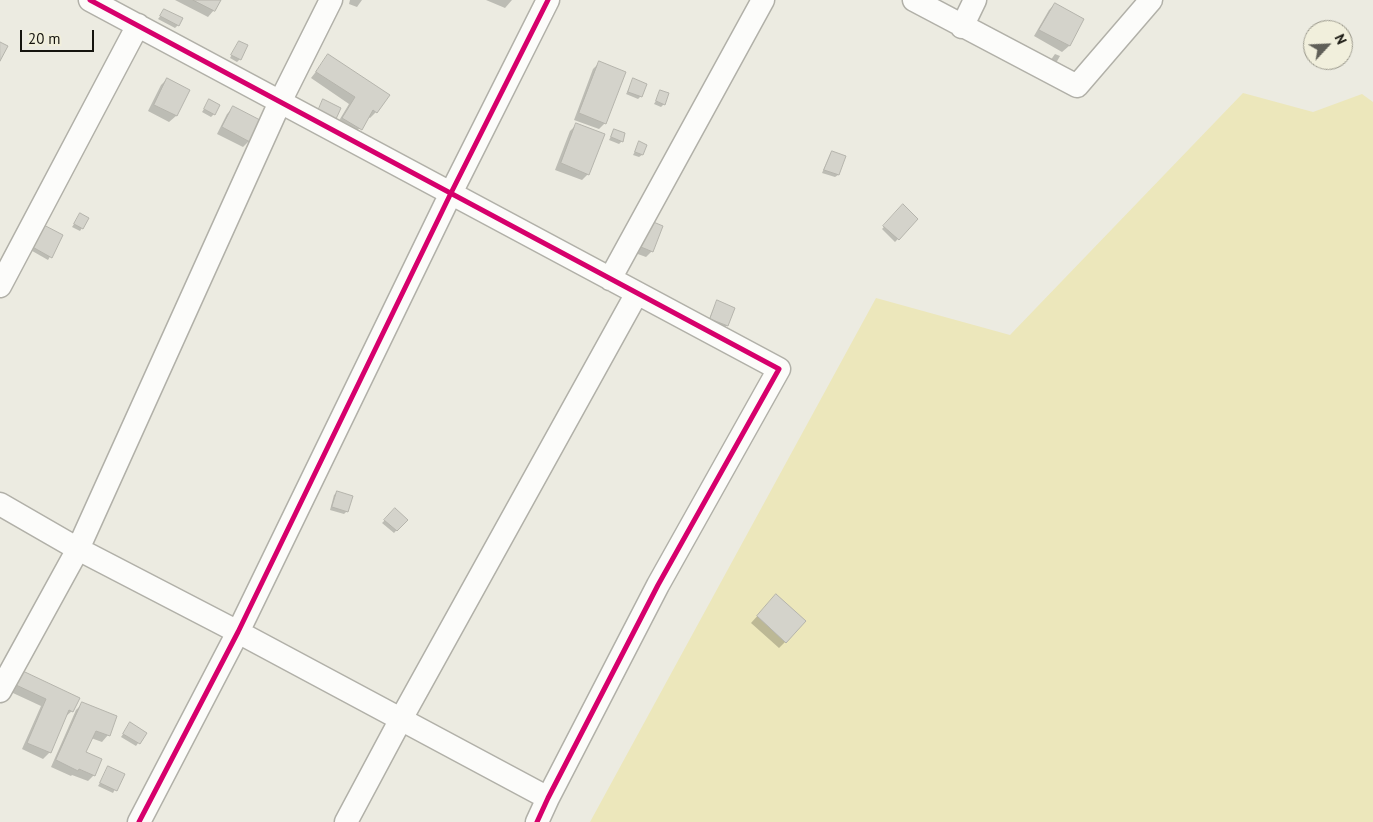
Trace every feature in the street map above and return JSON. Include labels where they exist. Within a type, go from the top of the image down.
[{"type":"street","points":[[90,0],[123,8],[138,26],[779,369],[658,585],[537,822]]},
{"type":"street","points":[[0,691],[78,549],[280,102],[331,0]]},
{"type":"street","points":[[138,822],[238,632],[451,194],[548,0]]},
{"type":"street","points":[[610,279],[763,0]]},
{"type":"street","points":[[914,0],[1077,86],[1151,0]]},
{"type":"street","points":[[962,27],[975,0]]},
{"type":"street","points":[[0,286],[138,26]]},
{"type":"street","points":[[346,822],[637,293]]},
{"type":"street","points":[[0,504],[78,549],[238,632],[548,798]]},
{"type":"shaded area","points":[[1243,93],[1313,112],[1362,94],[1373,102],[1373,822],[590,822],[876,298],[1010,335]]},
{"type":"building","points":[[193,0],[221,0],[215,11]]},
{"type":"building","points":[[1055,3],[1084,19],[1070,46],[1039,30]]},
{"type":"building","points":[[164,9],[183,18],[179,26],[160,16]]},
{"type":"building","points":[[239,41],[248,45],[241,60],[231,55]]},
{"type":"building","points":[[0,42],[8,46],[0,61]]},
{"type":"building","points":[[328,54],[390,95],[377,113],[373,110],[362,130],[342,118],[355,97],[316,72]]},
{"type":"building","points":[[599,61],[626,72],[606,124],[579,113]]},
{"type":"building","points":[[167,78],[190,90],[177,116],[154,105]]},
{"type":"building","points":[[633,78],[647,84],[642,97],[628,92]]},
{"type":"building","points":[[660,90],[669,93],[665,105],[656,101]]},
{"type":"building","points":[[209,99],[220,105],[215,115],[204,109]]},
{"type":"building","points":[[323,99],[341,108],[336,119],[318,111]]},
{"type":"building","points":[[233,106],[260,120],[250,142],[222,127]]},
{"type":"building","points":[[576,123],[605,134],[589,175],[561,163]]},
{"type":"building","points":[[614,129],[625,133],[623,142],[611,137]]},
{"type":"building","points":[[639,141],[647,145],[643,155],[635,152]]},
{"type":"building","points":[[832,151],[846,156],[839,175],[824,170]]},
{"type":"building","points":[[903,204],[918,219],[899,240],[883,226]]},
{"type":"building","points":[[80,213],[89,218],[83,229],[74,224]]},
{"type":"building","points":[[639,216],[663,226],[653,252],[629,242]]},
{"type":"building","points":[[40,223],[63,235],[52,258],[29,245]]},
{"type":"building","points":[[717,300],[735,308],[728,326],[710,319]]},
{"type":"building","points":[[337,491],[353,496],[348,512],[332,507]]},
{"type":"building","points":[[395,508],[408,520],[397,531],[384,520]]},
{"type":"building","points":[[776,594],[806,621],[786,643],[757,616]]},
{"type":"building","points":[[8,664],[80,698],[73,712],[69,710],[51,753],[27,743],[46,699],[1,678]]},
{"type":"building","points":[[82,702],[117,716],[110,736],[96,731],[86,752],[102,759],[95,776],[79,769],[78,771],[56,760]]},
{"type":"building","points":[[130,722],[147,733],[140,744],[123,734]]},
{"type":"building","points":[[108,766],[125,774],[117,791],[100,783]]},
{"type":"cycle path","points":[[90,0],[779,369],[658,585],[537,822]]},
{"type":"cycle path","points":[[139,822],[238,632],[451,193],[548,0]]}]
